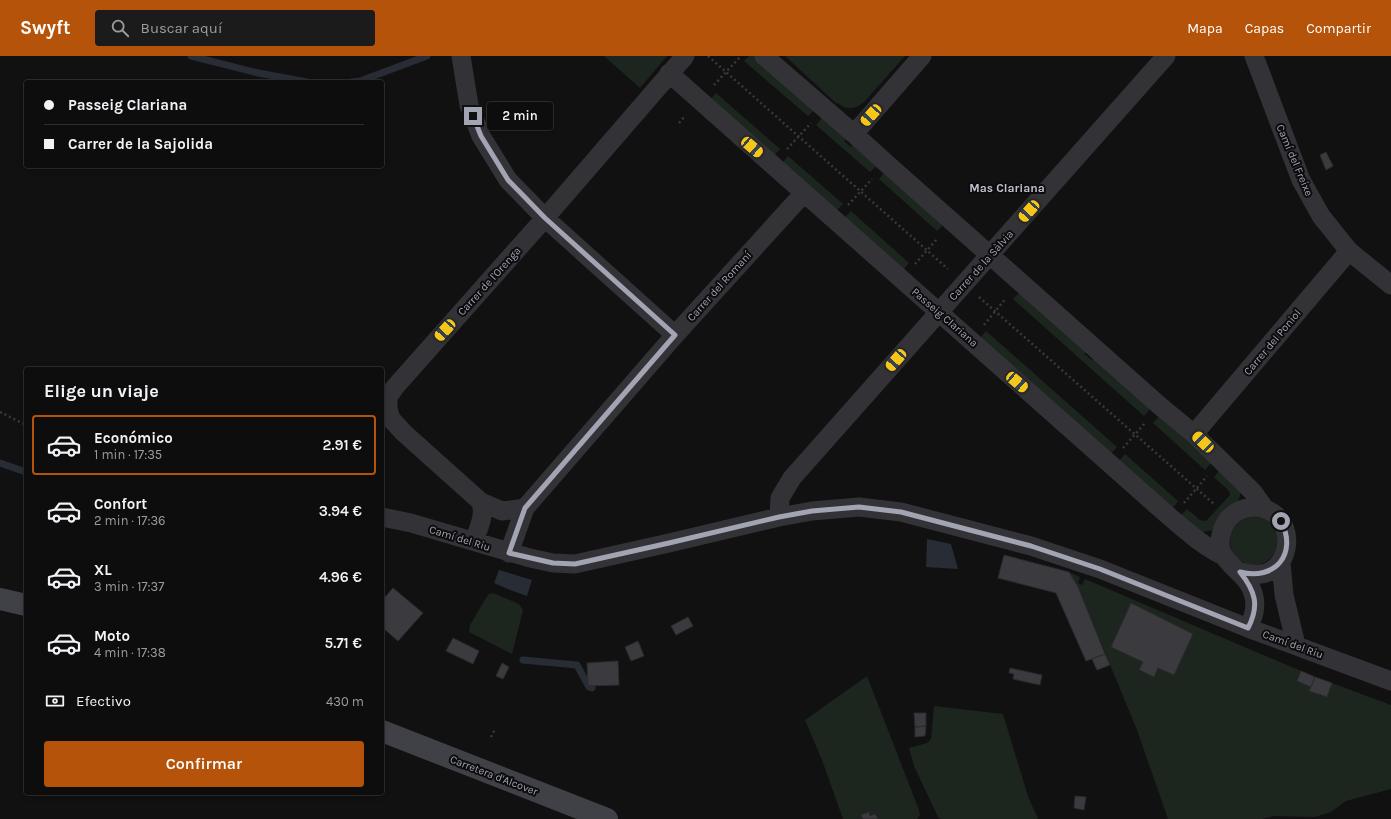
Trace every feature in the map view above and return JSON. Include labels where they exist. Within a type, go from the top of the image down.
[{"type":"main road","points":[[0,599],[24,605]]},
{"type":"main road","name":"Carretera d'Alcover","points":[[384,732],[607,819]]},
{"type":"street","points":[[461,56],[469,105],[481,136],[508,180],[545,218],[675,335]]},
{"type":"street","name":"Carrer de l'Orenga","points":[[525,508],[502,511],[481,502],[404,433],[391,419],[388,409],[388,397],[395,387],[545,218],[685,56]]},
{"type":"street","points":[[764,56],[1160,406],[1194,434],[1254,492],[1264,509]]},
{"type":"street","points":[[854,134],[922,56]]},
{"type":"street","name":"Carrer de la Sàlvia","points":[[779,517],[780,498],[792,478],[1166,56]]},
{"type":"street","name":"Camí del Freixe","points":[[1254,56],[1301,180],[1321,216],[1349,251],[1391,285]]},
{"type":"street","name":"Passeig Clariana","points":[[669,73],[1196,539],[1211,550],[1224,556],[1230,566],[1240,572],[1250,585],[1255,606],[1253,619],[1248,628]]},
{"type":"street","name":"Carrer del Romaní","points":[[509,553],[525,508],[675,335],[804,193]]},
{"type":"street","name":"Carrer del Poniol","points":[[1194,434],[1349,251]]},
{"type":"street","points":[[474,541],[484,511],[481,502]]},
{"type":"street","name":"Camí del Riu","points":[[384,517],[411,523],[474,541],[509,553],[553,563],[575,564],[646,549],[779,517],[812,511],[859,507],[901,512],[1031,546],[1093,567],[1248,628],[1391,681]]},
{"type":"street","points":[[1224,556],[1220,546],[1220,534],[1232,515],[1242,509],[1253,507],[1264,509],[1274,514],[1281,521],[1286,531],[1287,547],[1281,562],[1284,595],[1296,645]]},
{"type":"street","points":[[1240,572],[1251,575],[1262,574],[1273,569],[1281,562]]},
{"type":"path","points":[[708,56],[953,273]]},
{"type":"path","points":[[726,72],[741,56]]},
{"type":"path","points":[[975,293],[1216,506]]},
{"type":"path","points":[[0,412],[24,424]]},
{"type":"path","points":[[491,737],[495,729]]},
{"type":"shaded area","points":[[604,56],[667,56],[640,88]]},
{"type":"shaded area","points":[[749,56],[754,56],[815,109],[808,116],[744,61]]},
{"type":"shaded area","points":[[785,56],[905,56],[862,104],[848,108],[841,106],[838,103],[837,104]]},
{"type":"shaded area","points":[[716,93],[780,149],[774,156],[710,100]]},
{"type":"shaded area","points":[[823,117],[846,138],[844,141],[851,147],[854,144],[877,165],[870,172],[816,125]]},
{"type":"shaded area","points":[[788,156],[843,204],[836,211],[782,164]]},
{"type":"shaded area","points":[[885,172],[944,224],[937,231],[879,179]]},
{"type":"shaded area","points":[[851,211],[909,263],[903,270],[844,218]]},
{"type":"shaded area","points":[[1020,292],[1087,351],[1084,354],[1092,360],[1094,357],[1151,408],[1144,416],[1013,299]]},
{"type":"shaded area","points":[[986,331],[1117,447],[1110,455],[980,338]]},
{"type":"shaded area","points":[[1160,415],[1212,462],[1205,470],[1153,423]]},
{"type":"shaded area","points":[[1125,454],[1178,501],[1172,509],[1118,462]]},
{"type":"shaded area","points":[[1221,469],[1240,489],[1240,496],[1237,503],[1213,530],[1204,532],[1198,531],[1180,516],[1187,509],[1200,520],[1206,521],[1230,495],[1229,491],[1214,477]]},
{"type":"shaded area","points":[[1254,517],[1263,519],[1271,524],[1276,532],[1278,541],[1276,550],[1271,558],[1263,563],[1254,565],[1245,563],[1237,558],[1232,550],[1230,541],[1232,532],[1237,524],[1245,519]]},
{"type":"shaded area","points":[[927,539],[951,544],[958,569],[926,567]]},
{"type":"shaded area","points":[[499,570],[532,580],[527,596],[494,583]]},
{"type":"shaded area","points":[[1069,572],[1080,577],[1078,583],[1082,585],[1085,579],[1301,671],[1311,686],[1309,691],[1326,697],[1332,683],[1391,705],[1391,789],[1346,801],[1331,812],[1315,817],[1274,816],[1262,819],[1168,819],[1137,730],[1078,587]],"holes":[[[1131,603],[1193,634],[1174,675],[1158,668],[1154,677],[1139,671],[1143,662],[1111,647]]]},
{"type":"shaded area","points":[[493,593],[519,604],[523,610],[512,654],[469,632],[470,625],[486,598],[489,594]]},
{"type":"shaded area","points":[[867,676],[919,810],[920,815],[917,819],[878,819],[875,814],[870,816],[861,815],[863,819],[843,819],[822,760],[805,720]]},
{"type":"shaded area","points":[[934,706],[1003,714],[1028,796],[1038,819],[941,819],[938,817],[914,766],[909,748],[927,743],[931,739]]},
{"type":"building","points":[[1326,152],[1333,166],[1326,170],[1320,155]]},
{"type":"building","points":[[1004,555],[1069,572],[1078,587],[1105,654],[1086,661],[1056,593],[998,578]]},
{"type":"building","points":[[393,588],[423,613],[398,641],[384,629],[384,596],[385,597]]},
{"type":"building","points":[[1131,603],[1193,634],[1174,675],[1158,668],[1154,677],[1139,670],[1143,662],[1111,647]]},
{"type":"building","points":[[688,617],[693,626],[676,635],[671,626]]},
{"type":"building","points":[[453,638],[479,651],[473,664],[446,651]]},
{"type":"building","points":[[638,641],[644,656],[631,661],[625,647]]},
{"type":"building","points":[[1105,654],[1110,665],[1097,670],[1092,659]]},
{"type":"building","points":[[618,661],[619,685],[588,686],[587,663]]},
{"type":"building","points":[[502,663],[509,667],[503,679],[496,676]]},
{"type":"building","points":[[1010,668],[1042,675],[1040,685],[1013,679],[1014,674],[1009,673]]},
{"type":"building","points":[[1301,671],[1315,677],[1311,687],[1297,681]]},
{"type":"building","points":[[1315,677],[1332,683],[1327,697],[1309,691]]},
{"type":"building","points":[[914,713],[926,713],[926,726],[915,727]]},
{"type":"building","points":[[926,726],[925,736],[915,737],[915,727]]},
{"type":"building","points":[[1075,796],[1086,797],[1084,810],[1074,808]]},
{"type":"building","points":[[869,812],[870,816],[875,814],[878,819],[863,819],[861,815]]},
{"type":"waterway","points":[[191,56],[258,73],[296,80]]},
{"type":"waterway","points":[[363,80],[427,56]]},
{"type":"waterway","points":[[0,463],[24,471]]},
{"type":"waterway","points":[[523,660],[577,665],[589,687],[592,688]]},
{"type":"district","name":"Mas Clariana","points":[[1007,188]]},
{"type":"route","points":[[473,116],[481,136],[508,180],[545,218],[675,335],[525,508],[509,553],[553,563],[575,564],[779,517],[812,511],[859,507],[901,512],[1031,546],[1100,569],[1248,628],[1253,619],[1255,606],[1250,585],[1240,572],[1251,575],[1262,574],[1273,569],[1281,562],[1286,552],[1288,542],[1286,531],[1281,521]]}]
